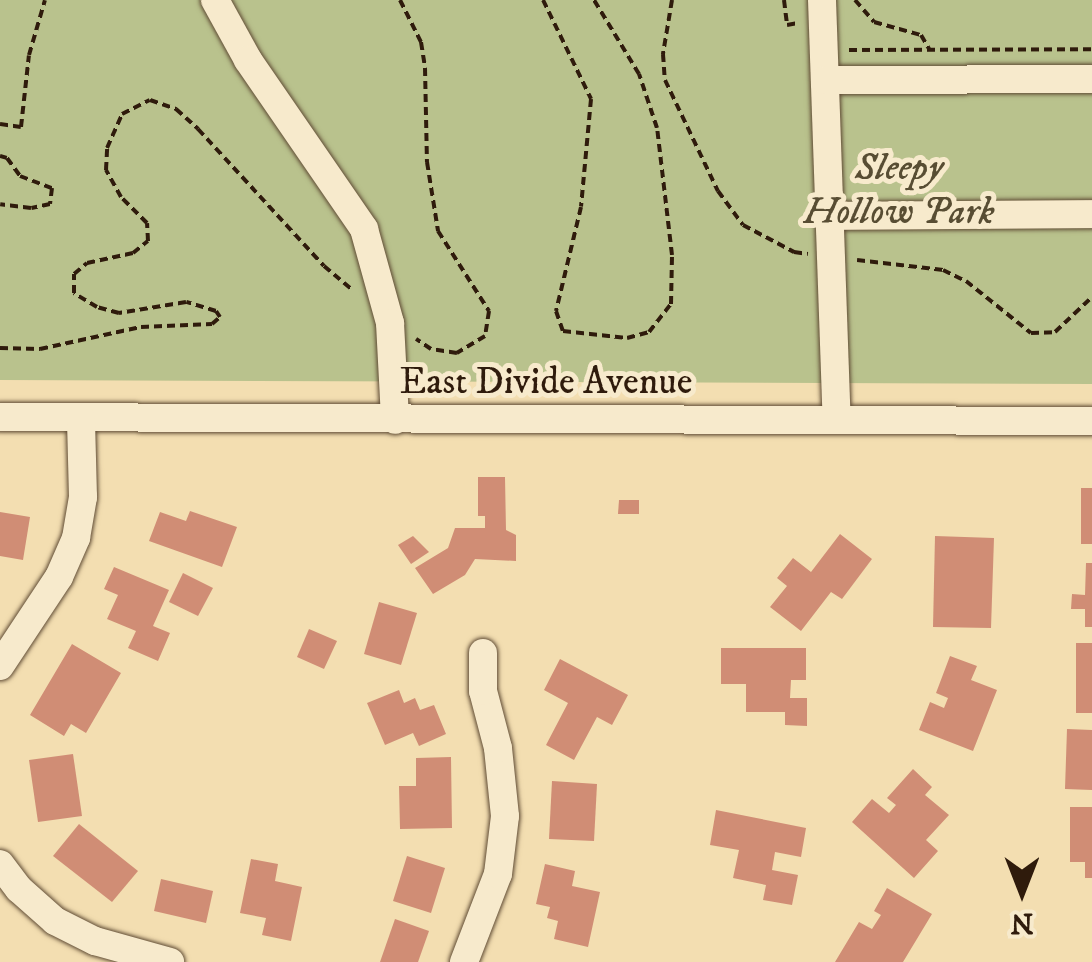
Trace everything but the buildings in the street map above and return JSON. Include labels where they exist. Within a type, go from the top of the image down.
[{"type":"street","points":[[215,0],[266,87],[364,228],[390,323],[395,420]]},
{"type":"street","points":[[822,0],[816,38],[825,80],[837,420]]},
{"type":"street","points":[[825,80],[1092,79]]},
{"type":"street","points":[[830,216],[1092,214]]},
{"type":"street","name":"East Divide Avenue","points":[[0,417],[1092,421]]},
{"type":"street","points":[[4,649],[59,576],[76,538],[82,497],[81,418]]},
{"type":"street","points":[[464,962],[498,874],[505,816],[502,770],[484,690],[483,653]]},
{"type":"street","points":[[0,864],[19,890],[55,922],[95,941],[170,962]]},
{"type":"path","points":[[0,124],[20,127],[29,55],[45,0]]},
{"type":"path","points":[[0,348],[40,350],[141,327],[212,324],[220,318],[216,311],[186,302],[120,312],[97,307],[74,293],[74,274],[87,263],[133,253],[148,241],[146,222],[121,197],[106,170],[106,148],[122,114],[150,100],[176,109],[198,129],[324,266],[390,323],[431,349],[457,353],[485,336],[488,311],[438,231],[426,162],[426,68],[421,42],[400,0]]},
{"type":"path","points":[[543,0],[591,100],[581,207],[556,311],[563,332],[627,338],[649,332],[671,304],[672,254],[657,128],[640,74],[594,0]]},
{"type":"path","points":[[784,0],[787,24],[816,38],[929,50],[1092,48]]},
{"type":"path","points":[[855,0],[874,22],[927,38],[929,50]]},
{"type":"path","points":[[0,156],[7,158],[20,176],[52,188],[50,204],[31,208],[0,204]]},
{"type":"green space","name":"Sleepy Hollow Park","points":[[0,0],[1092,0],[1092,384],[0,380]]}]
